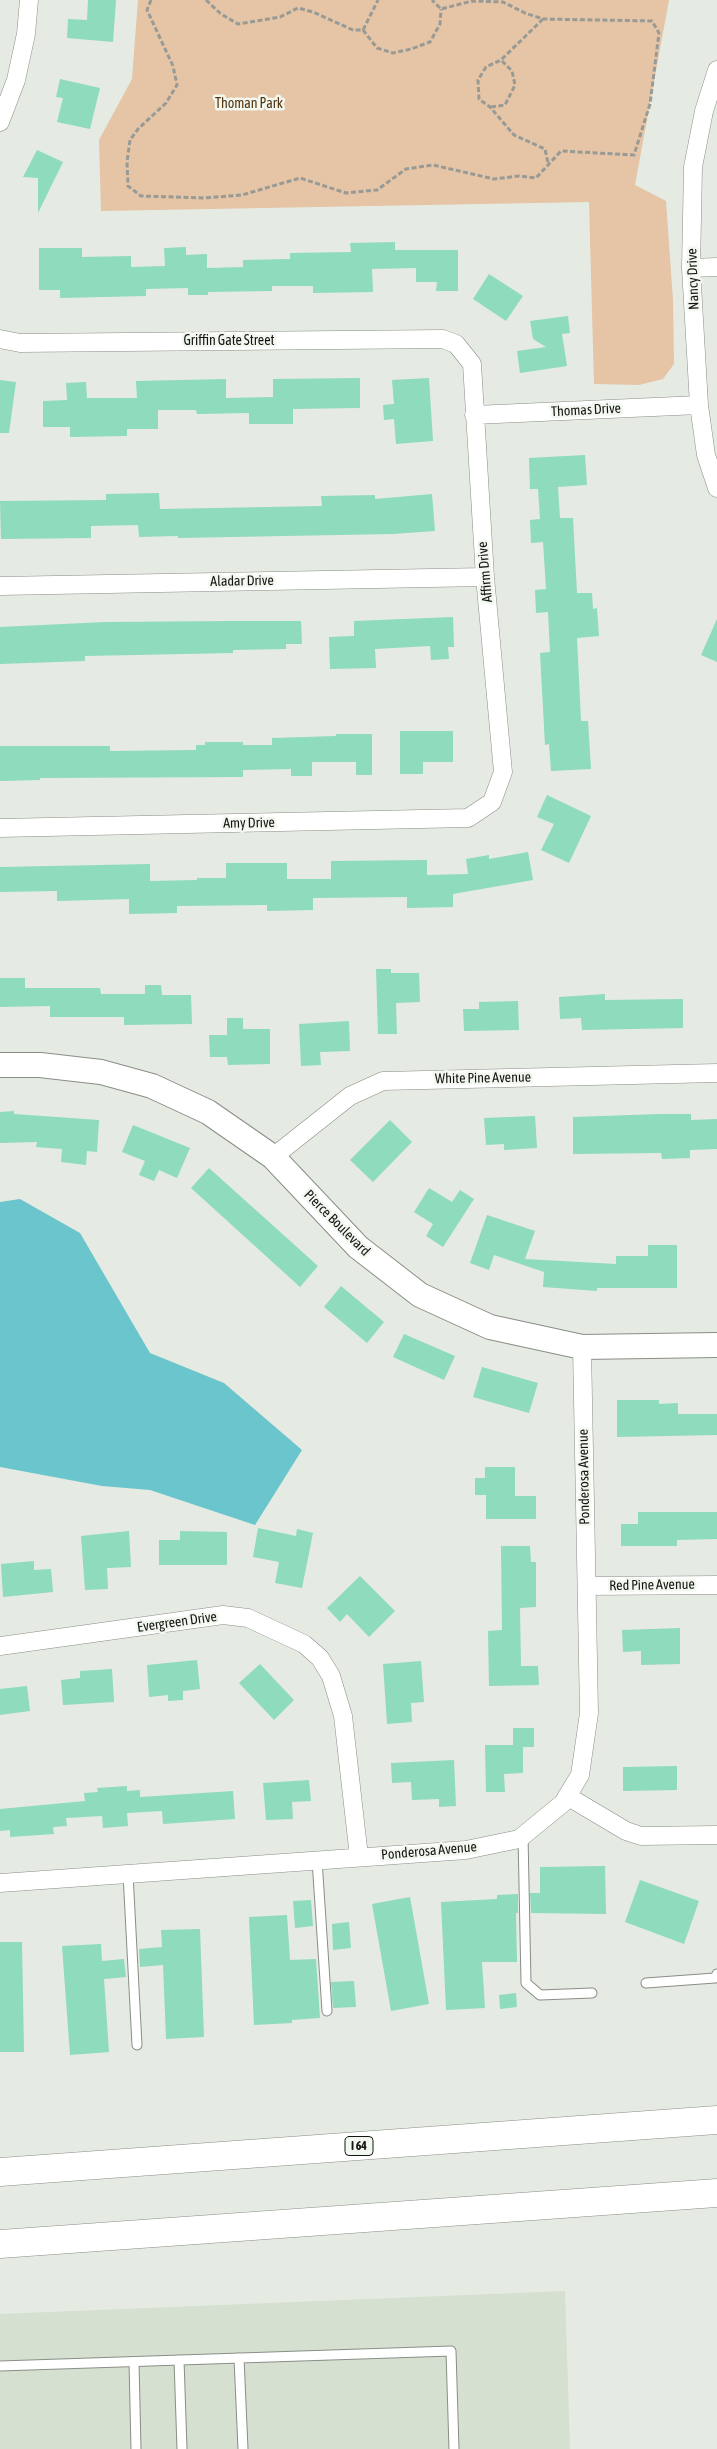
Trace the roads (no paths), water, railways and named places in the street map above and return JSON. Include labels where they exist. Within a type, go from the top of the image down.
[{"type":"highway","name":"I 64","points":[[0,2172],[717,2120]]},
{"type":"highway","points":[[0,2244],[717,2193]]},
{"type":"street","points":[[0,122],[16,80],[26,34],[29,0]]},
{"type":"street","name":"Nancy Drive","points":[[717,70],[704,111],[692,167],[691,268],[699,405],[706,455],[717,488]]},
{"type":"street","points":[[691,268],[717,267]]},
{"type":"street","name":"Griffin Gate Street","points":[[0,339],[20,343],[443,339],[456,344]]},
{"type":"street","name":"Affirm Drive","points":[[456,344],[472,364],[484,577],[503,772],[492,802]]},
{"type":"street","name":"Thomas Drive","points":[[474,415],[699,405]]},
{"type":"street","name":"Aladar Drive","points":[[0,586],[484,577]]},
{"type":"street","name":"Amy Drive","points":[[0,828],[468,818],[492,802]]},
{"type":"street","name":"Pierce Boulevard","points":[[0,1065],[40,1065],[101,1072],[152,1086],[208,1112],[273,1157],[358,1247],[420,1295],[490,1327],[582,1347],[717,1345]]},
{"type":"street","name":"White Pine Avenue","points":[[273,1157],[350,1096],[383,1081],[717,1073]]},
{"type":"street","name":"Ponderosa Avenue","points":[[0,1883],[466,1850],[519,1839],[563,1803],[580,1775],[589,1713],[582,1347]]},
{"type":"street","name":"Red Pine Avenue","points":[[586,1586],[717,1584]]},
{"type":"street","name":"Evergreen Drive","points":[[0,1646],[223,1615],[248,1618],[304,1644],[320,1658],[331,1676],[344,1716],[359,1857]]},
{"type":"street","points":[[567,1796],[626,1831],[641,1836],[717,1835]]},
{"type":"lane","points":[[523,1835],[526,1983],[540,1995],[592,1993]]},
{"type":"lane","points":[[317,1860],[327,2011]]},
{"type":"lane","points":[[128,1874],[137,2045]]},
{"type":"lane","points":[[646,1983],[715,1978],[717,1974]]},
{"type":"lane","points":[[0,2366],[451,2351],[454,2449]]},
{"type":"lane","points":[[240,2358],[243,2449]]},
{"type":"lane","points":[[179,2360],[182,2449]]},
{"type":"lane","points":[[134,2362],[136,2449]]},
{"type":"water","points":[[20,1199],[80,1233],[150,1353],[224,1383],[302,1450],[255,1525],[150,1490],[102,1486],[0,1467],[0,1202]]},
{"type":"park label","name":"Thoman Park","points":[[249,104]]}]
